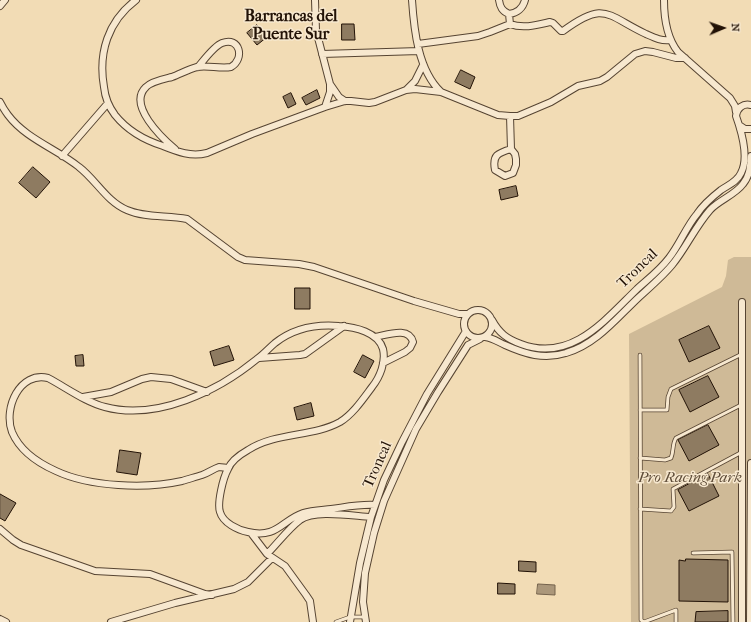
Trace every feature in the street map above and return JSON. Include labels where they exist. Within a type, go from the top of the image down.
[{"type":"street","points":[[0,6],[4,0]]},
{"type":"street","points":[[136,0],[129,5],[119,18],[109,34],[103,50],[102,79],[108,103],[114,114],[132,132],[150,142],[189,155],[200,155],[207,153],[325,106],[345,101],[375,102],[406,90],[415,89],[440,92],[498,114],[510,116],[525,114],[551,102],[578,86],[600,81],[635,54],[645,51],[676,58],[685,58]]},
{"type":"street","points":[[315,0],[316,30],[330,84],[330,92],[325,106]]},
{"type":"street","points":[[412,0],[413,19],[423,65],[428,77],[440,92]]},
{"type":"street","points":[[499,0],[501,9],[509,14]]},
{"type":"street","points":[[509,14],[517,11],[523,5],[525,0]]},
{"type":"street","name":"Troncal","points":[[468,314],[472,311],[482,310],[486,312],[497,329],[506,338],[526,346],[543,349],[564,346],[583,338],[597,328],[641,285],[660,269],[669,258],[697,213],[712,198],[732,184],[742,172],[744,142],[736,119],[735,106],[730,98],[678,52],[668,34],[664,0]]},
{"type":"street","points":[[418,44],[478,36],[510,24],[521,27],[550,22],[563,31],[575,21],[594,12],[606,12],[658,40],[670,40]]},
{"type":"street","points":[[509,14],[510,24]]},
{"type":"street","points":[[180,153],[161,137],[150,122],[142,107],[140,99],[142,92],[149,85],[198,67],[231,67],[236,65],[239,55],[237,46],[229,42],[219,44],[198,67]]},
{"type":"street","points":[[322,54],[419,51]]},
{"type":"street","points":[[406,90],[415,81],[423,65]]},
{"type":"street","points":[[330,84],[339,97],[345,101]]},
{"type":"street","name":"Troncal","points":[[730,98],[750,104]]},
{"type":"street","points":[[0,102],[7,115],[16,124],[78,166],[120,207],[128,211],[139,214],[187,219],[238,257],[245,260],[299,264],[314,267],[414,301],[460,314],[468,314],[464,323]]},
{"type":"street","points":[[62,156],[108,103]]},
{"type":"street","name":"Troncal","points":[[736,112],[741,106],[750,104]]},
{"type":"street","points":[[510,116],[511,149],[515,154],[516,159],[515,170],[513,173],[505,176],[495,170],[494,160],[496,155],[500,152],[511,149]]},
{"type":"street","points":[[739,125],[745,129],[751,129]]},
{"type":"street","name":"Troncal","points":[[350,620],[360,563],[371,518],[384,480],[415,416],[466,331],[472,337],[492,338],[521,353],[533,356],[554,356],[584,346],[598,336],[665,272],[680,254],[701,221],[716,204],[740,189],[748,176],[751,156]]},
{"type":"street","points":[[742,302],[742,622]]},
{"type":"street","points":[[449,310],[464,323],[466,331]]},
{"type":"street","points":[[483,338],[492,330],[492,320]]},
{"type":"street","points":[[228,468],[219,467],[201,475],[168,483],[149,485],[101,484],[67,476],[46,466],[30,455],[17,441],[10,426],[10,416],[16,393],[25,382],[32,378],[42,376],[105,407],[134,411],[170,405],[207,392],[234,376],[259,358],[276,342],[303,328],[322,325],[344,326],[366,332],[375,337],[381,345],[384,353],[383,363],[376,382],[357,406],[340,422],[324,428],[276,438],[257,445],[239,456],[228,468],[220,495],[220,512],[228,523],[238,529],[251,533],[275,531],[295,517],[308,512],[360,504],[375,505]]},
{"type":"street","points":[[259,358],[300,356],[310,351],[344,326]]},
{"type":"street","points":[[375,337],[401,332],[408,333],[412,337],[413,342],[410,348],[383,363]]},
{"type":"street","name":"Troncal","points":[[366,619],[363,602],[365,573],[374,533],[384,500],[416,429],[438,392],[468,345],[483,338]]},
{"type":"street","points":[[83,397],[104,394],[142,379],[157,377],[171,379],[207,392]]},
{"type":"street","points":[[750,622],[751,463]]},
{"type":"street","points":[[111,622],[175,603],[234,589],[248,582],[300,520],[309,515],[338,514],[371,518]]},
{"type":"street","points":[[0,529],[21,545],[96,570],[150,574],[205,594],[212,595]]},
{"type":"street","points":[[251,533],[270,556],[285,566],[306,595],[310,602],[313,622]]},
{"type":"street","points":[[742,552],[751,552]]},
{"type":"street","points":[[0,620],[6,622]]},
{"type":"lane","points":[[640,410],[668,410],[668,397],[671,389],[742,352]]},
{"type":"lane","points":[[640,355],[641,620],[644,622],[676,610],[676,622]]},
{"type":"lane","points":[[640,458],[664,460],[671,458],[674,441],[676,438],[742,405]]},
{"type":"lane","points":[[640,509],[671,511],[674,507],[673,489],[742,452]]},
{"type":"lane","points":[[693,552],[742,552]]},
{"type":"lane","points":[[732,552],[733,622]]},
{"type":"lane","points":[[336,622],[366,619]]},
{"type":"green space","name":"Pro Racing Park","points":[[734,257],[751,257],[751,622],[631,622],[629,334],[722,287],[726,276],[728,260]]},
{"type":"shaded area","points":[[538,584],[555,585],[555,595],[537,594]]},
{"type":"building","points":[[342,24],[354,24],[355,40],[342,40]]},
{"type":"building","points":[[257,25],[267,37],[257,45],[247,33]]},
{"type":"building","points":[[461,70],[475,77],[470,89],[455,82]]},
{"type":"building","points":[[317,90],[320,98],[306,105],[302,98]]},
{"type":"building","points":[[291,93],[296,104],[288,108],[283,97]]},
{"type":"building","points":[[33,167],[50,182],[36,198],[19,183]]},
{"type":"building","points":[[516,186],[518,196],[501,200],[499,190]]},
{"type":"building","points":[[295,288],[310,288],[310,309],[295,309]]},
{"type":"building","points":[[709,326],[720,348],[689,362],[679,340]]},
{"type":"building","points":[[229,346],[234,360],[214,366],[210,352]]},
{"type":"building","points":[[83,355],[84,366],[76,366],[75,356]]},
{"type":"building","points":[[363,355],[374,361],[365,378],[354,372]]},
{"type":"building","points":[[708,376],[719,397],[690,412],[679,390]]},
{"type":"building","points":[[311,403],[314,416],[297,420],[294,408]]},
{"type":"building","points":[[708,425],[719,445],[689,461],[678,440]]},
{"type":"building","points":[[120,450],[141,453],[137,475],[117,472]]},
{"type":"building","points":[[708,474],[719,496],[689,511],[678,490]]},
{"type":"building","points":[[0,494],[16,503],[5,521],[0,518]]},
{"type":"building","points":[[686,559],[728,560],[728,602],[679,601],[679,560],[685,561]]},
{"type":"building","points":[[519,561],[536,562],[536,572],[519,571]]},
{"type":"building","points":[[498,583],[515,584],[515,594],[498,594]]},
{"type":"building","points":[[728,611],[728,622],[695,622],[696,612]]},
{"type":"district","name":"Barrancas del Puente Sur","points":[[291,26]]}]
